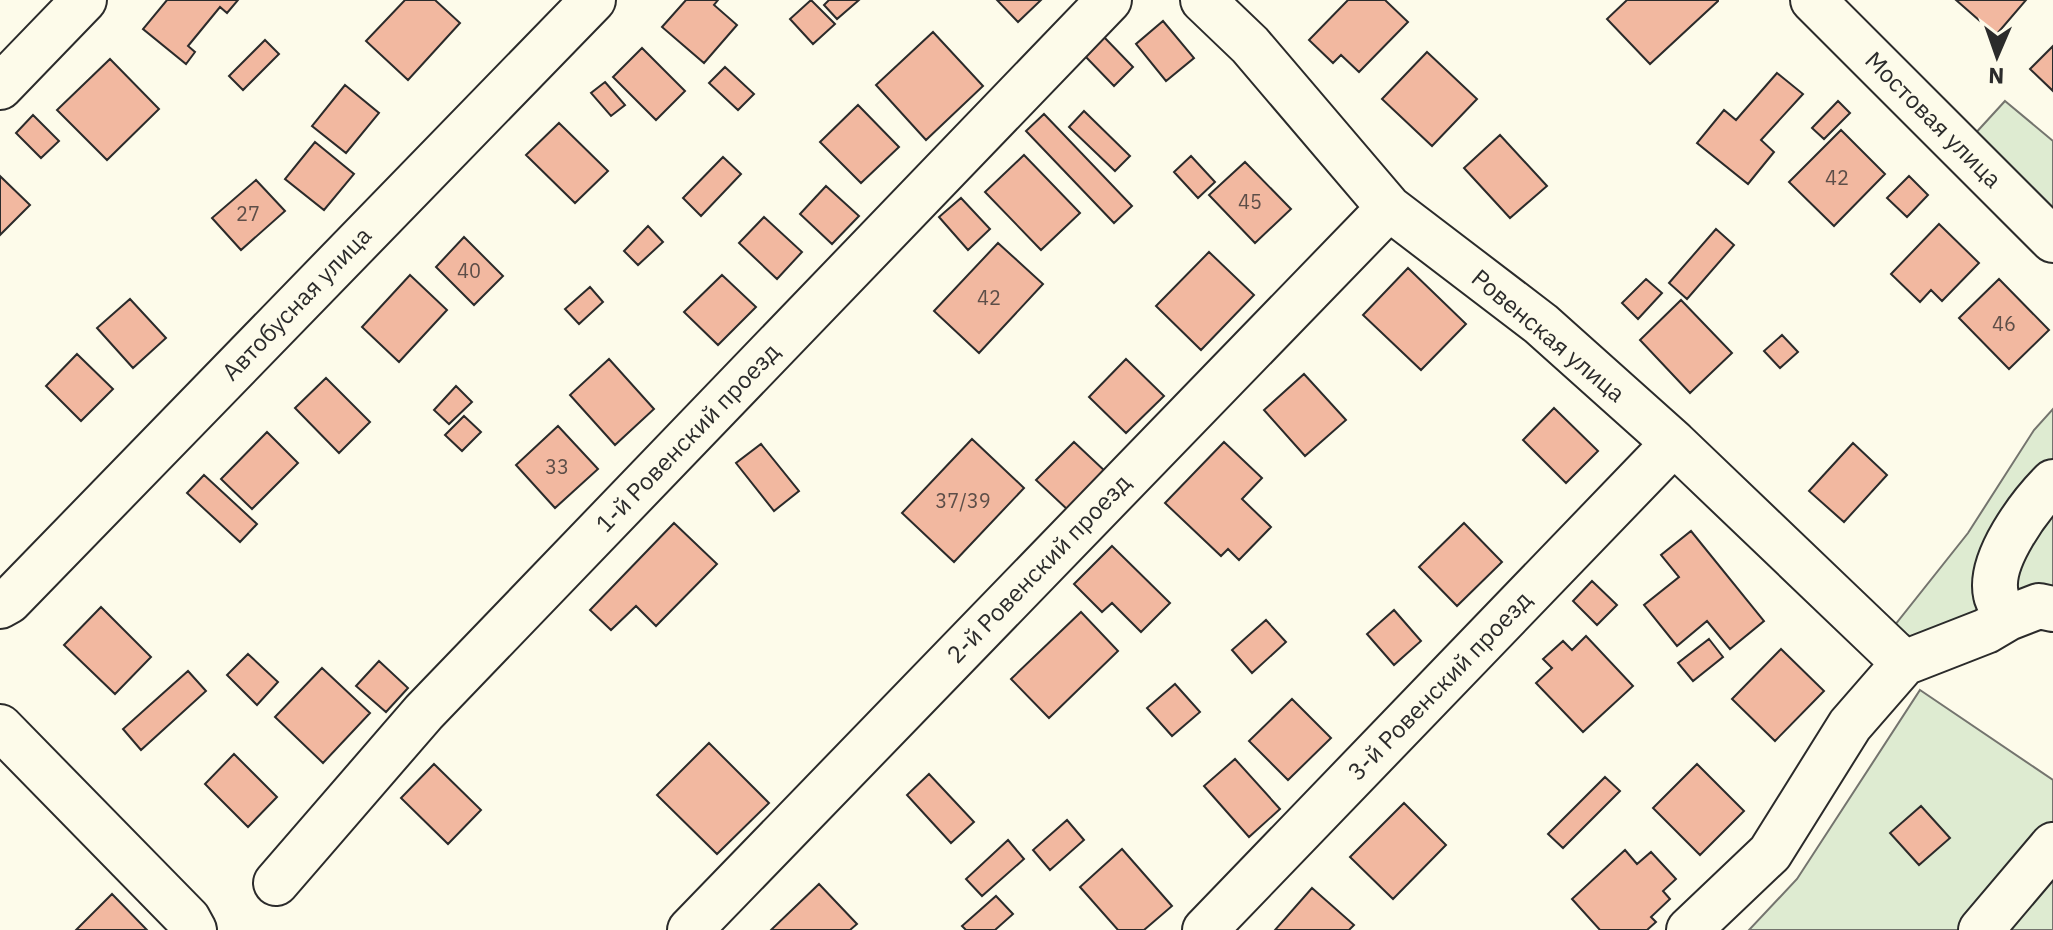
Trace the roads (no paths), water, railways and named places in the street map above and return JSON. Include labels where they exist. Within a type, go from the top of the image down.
[{"type":"street","points":[[0,87],[84,0]]},
{"type":"street","name":"Автобусная улица","points":[[0,606],[9,601],[593,0]]},
{"type":"street","name":"1-й Ровенский проезд","points":[[276,883],[424,712],[1109,0]]},
{"type":"street","name":"Ровенская улица","points":[[1203,0],[1250,45],[1389,208],[1541,324],[1674,443],[1904,663]]},
{"type":"street","name":"Мостовая улица","points":[[1813,0],[2053,240]]},
{"type":"street","name":"2-й Ровенский проезд","points":[[690,930],[1389,208]]},
{"type":"street","name":"3-й Ровенский проезд","points":[[1205,930],[1674,443]]},
{"type":"street","points":[[2008,618],[1995,594],[1998,567],[2017,526],[2053,482]]},
{"type":"street","points":[[1689,930],[1770,853],[1850,725],[1904,663],[1986,631],[2039,606],[2053,609]]},
{"type":"street","points":[[0,727],[188,919],[194,930]]},
{"type":"street","points":[[1981,930],[2053,845]]}]
